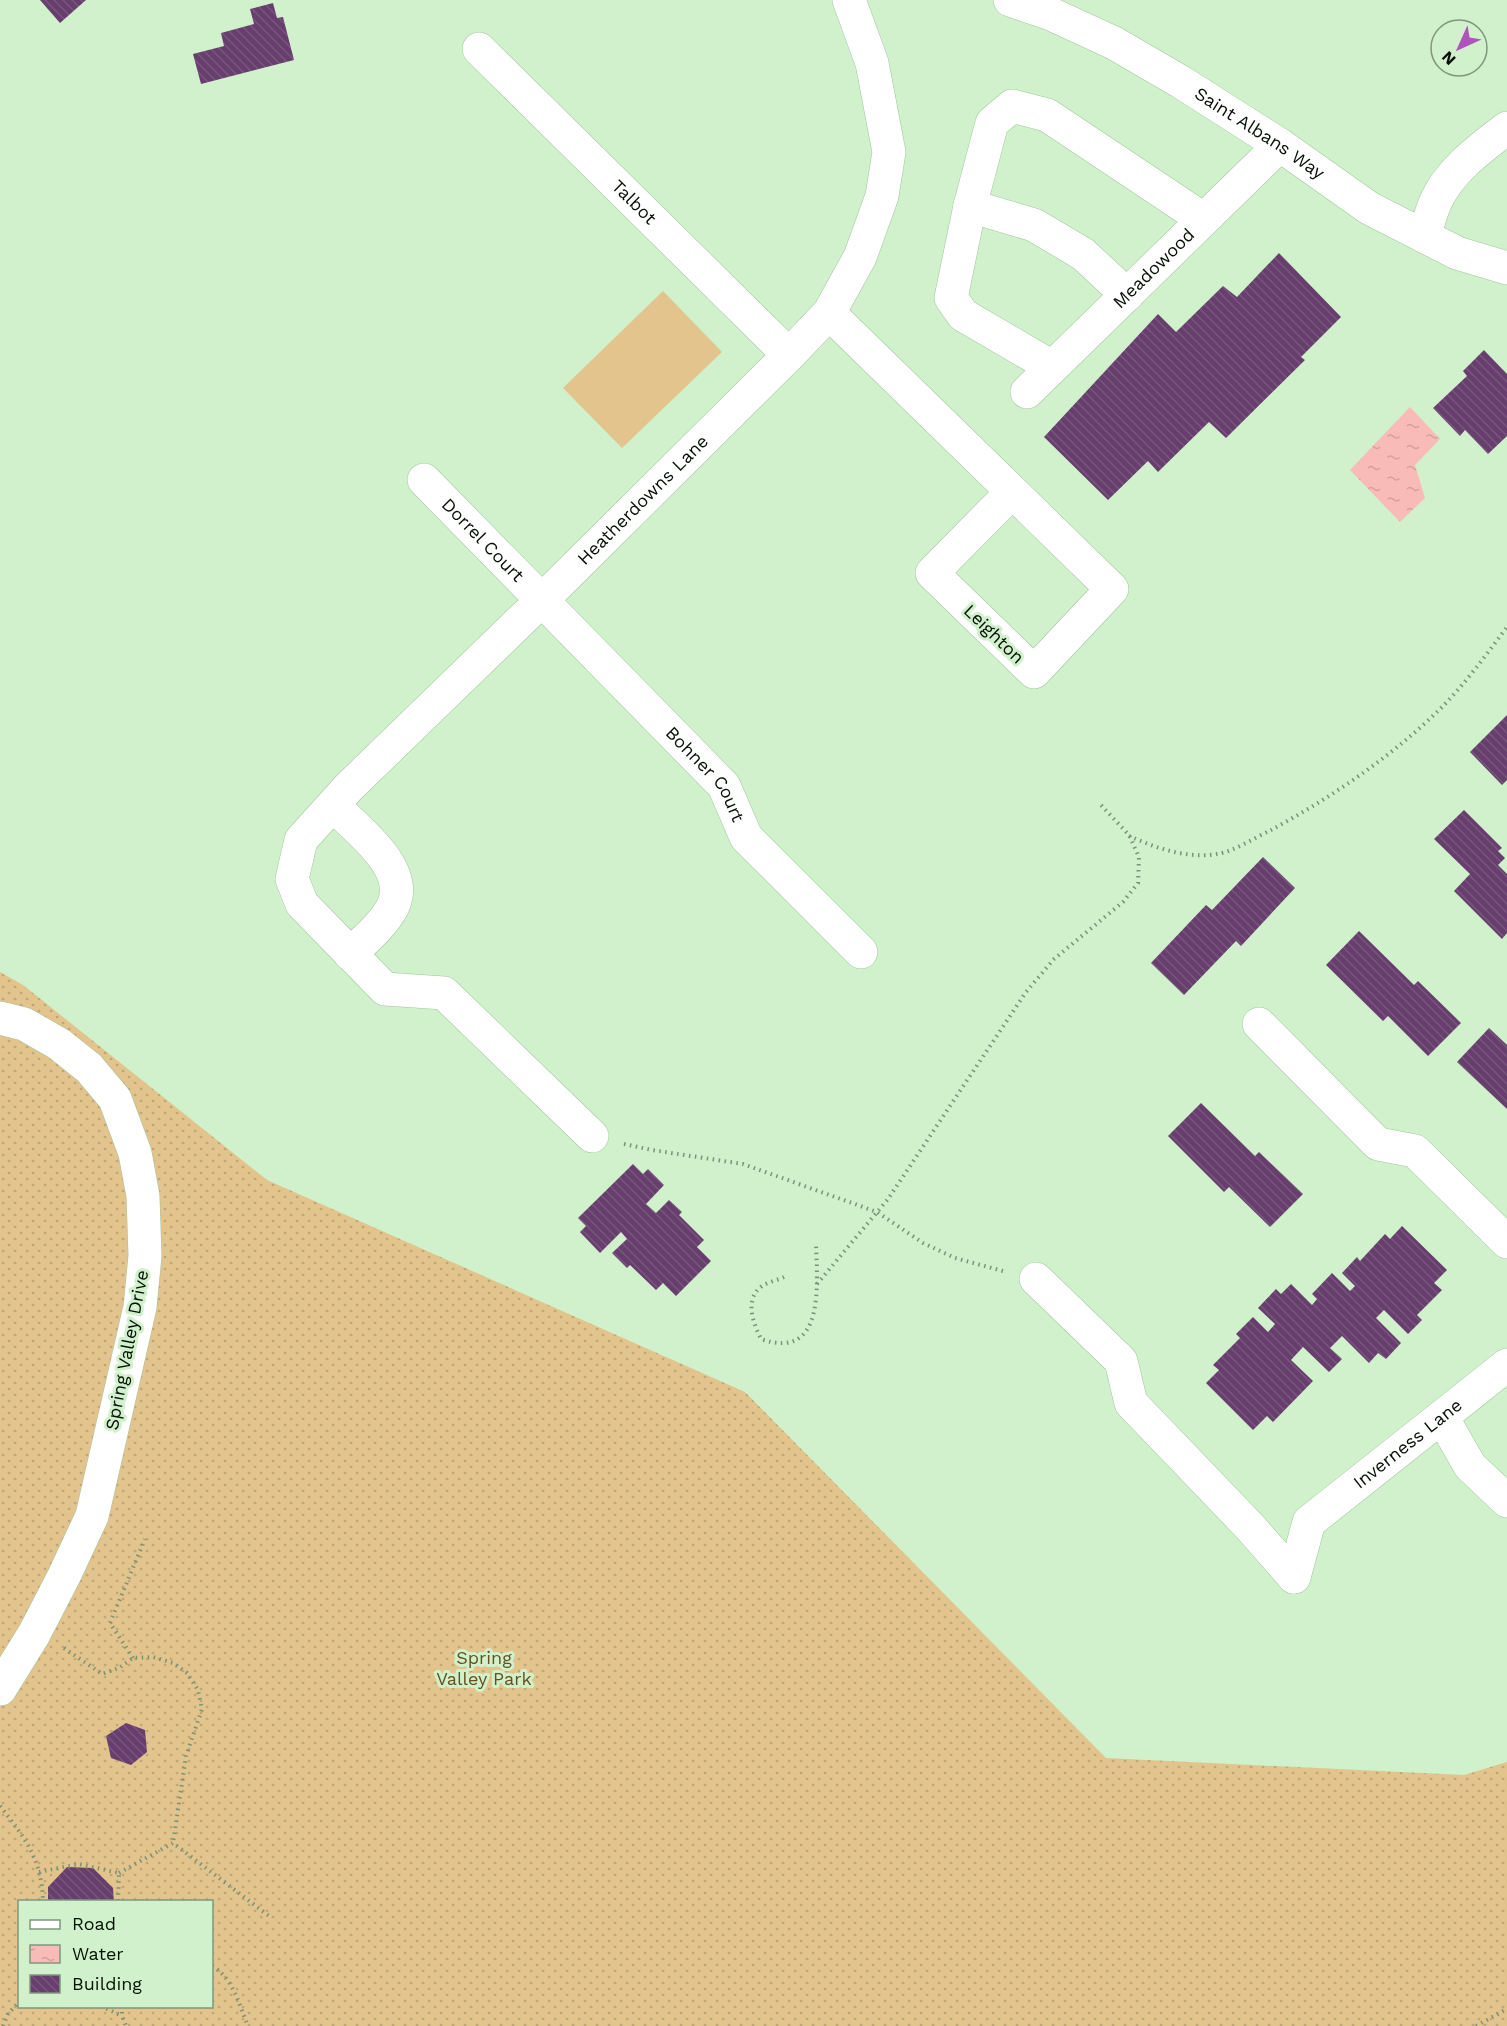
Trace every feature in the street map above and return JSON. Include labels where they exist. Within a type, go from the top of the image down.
[{"type":"street","name":"Heatherdowns Lane","points":[[592,1136],[444,993],[385,989],[302,904],[292,879],[301,840],[333,805],[789,356],[829,313],[861,257],[882,196],[889,152],[872,63],[849,0]]},
{"type":"street","name":"Saint Albans Way","points":[[1010,0],[1051,14],[1114,43],[1181,82],[1280,145],[1370,208],[1457,253],[1506,268]]},
{"type":"street","name":"Talbot","points":[[479,49],[789,356]]},
{"type":"street","points":[[1052,367],[963,315],[951,298],[970,206],[992,123],[1012,106],[1047,115],[1203,219]]},
{"type":"street","points":[[1424,236],[1432,210],[1442,189],[1455,173],[1507,128]]},
{"type":"street","name":"Meadowood","points":[[1027,392],[1280,145]]},
{"type":"street","points":[[970,206],[1034,225],[1083,254],[1127,295]]},
{"type":"street","name":"Leighton","points":[[829,313],[1112,589],[1034,672],[932,573],[1012,492]]},
{"type":"street","name":"Dorrel Court","points":[[424,480],[541,601]]},
{"type":"street","name":"Bohner Court","points":[[541,601],[724,786],[746,837],[861,952]]},
{"type":"street","points":[[333,805],[385,857],[398,881],[394,905],[375,930],[341,946]]},
{"type":"street","name":"Spring Valley Drive","points":[[0,1018],[24,1024],[59,1044],[89,1068],[115,1099],[135,1153],[143,1196],[145,1256],[140,1307],[92,1516],[34,1634],[0,1689]]},
{"type":"street","points":[[1259,1024],[1378,1144],[1415,1150],[1507,1242]]},
{"type":"street","name":"Inverness Lane","points":[[1036,1279],[1120,1361],[1131,1403],[1250,1527],[1294,1577],[1309,1522],[1507,1365]]},
{"type":"street","points":[[1442,1417],[1470,1466],[1507,1501]]},
{"type":"path","points":[[1129,835],[1160,849],[1190,854],[1218,854],[1288,821],[1321,801],[1402,744],[1442,708],[1507,627]]},
{"type":"path","points":[[817,1284],[878,1212],[1026,992],[1054,959],[1123,902],[1138,882],[1139,857],[1129,835],[1101,805]]},
{"type":"path","points":[[592,1136],[652,1150],[743,1164],[878,1212],[923,1243],[955,1258],[1036,1279]]},
{"type":"path","points":[[784,1277],[762,1286],[753,1297],[751,1309],[754,1324],[761,1339],[775,1344],[790,1343],[801,1337],[812,1323],[817,1305],[816,1243]]},
{"type":"path","points":[[133,1658],[110,1623],[145,1539]]},
{"type":"path","points":[[34,1634],[70,1650],[102,1674],[118,1668],[133,1658],[153,1657],[173,1663],[187,1673],[198,1690],[202,1709],[186,1756],[173,1843]]},
{"type":"path","points":[[0,1806],[37,1859],[43,1900]]},
{"type":"path","points":[[39,1872],[79,1864],[119,1873],[173,1843]]},
{"type":"path","points":[[173,1843],[269,1916]]},
{"type":"path","points":[[118,1900],[119,1873]]},
{"type":"path","points":[[213,1967],[230,1981],[248,2026]]},
{"type":"path","points":[[3,2026],[8,2014],[18,2003]]},
{"type":"path","points":[[103,2008],[122,2016]]},
{"type":"path","points":[[122,2008],[126,2026]]},
{"type":"path","points":[[1476,2026],[1507,2009]]},
{"type":"green space","points":[[663,291],[722,352],[622,448],[563,388]]},
{"type":"green space","name":"Spring Valley Park","points":[[0,972],[23,985],[267,1180],[745,1392],[1106,1758],[1464,1775],[1507,1762],[1507,2026],[0,2026]]},
{"type":"water","points":[[1410,407],[1440,439],[1415,465],[1425,498],[1400,522],[1350,470]]},
{"type":"building","points":[[40,0],[86,0],[60,23]]},
{"type":"building","points":[[273,3],[277,18],[283,17],[294,60],[201,84],[193,54],[224,46],[221,33],[254,24],[250,9]]},
{"type":"building","points":[[1279,253],[1341,317],[1301,357],[1305,360],[1226,438],[1209,422],[1158,472],[1148,461],[1108,500],[1044,437],[1158,314],[1176,332],[1223,286],[1237,297]]},
{"type":"building","points":[[1484,350],[1507,374],[1507,436],[1488,454],[1465,430],[1460,436],[1433,408],[1467,376],[1463,371]]},
{"type":"building","points":[[1507,715],[1507,780],[1502,785],[1470,752]]},
{"type":"building","points":[[1464,810],[1502,848],[1498,851],[1505,858],[1498,865],[1507,874],[1507,933],[1502,939],[1454,891],[1470,874],[1434,839]]},
{"type":"building","points":[[1263,857],[1295,888],[1241,946],[1236,941],[1184,995],[1151,963],[1206,905],[1212,910]]},
{"type":"building","points":[[1359,931],[1414,985],[1418,981],[1461,1023],[1428,1056],[1388,1016],[1383,1021],[1326,965]]},
{"type":"building","points":[[1489,1028],[1507,1045],[1507,1109],[1457,1062]]},
{"type":"building","points":[[1201,1103],[1255,1156],[1259,1152],[1303,1194],[1270,1227],[1229,1187],[1224,1192],[1168,1136]]},
{"type":"building","points":[[633,1164],[643,1174],[648,1169],[664,1185],[646,1204],[656,1213],[669,1200],[682,1212],[679,1215],[704,1240],[697,1247],[711,1261],[676,1296],[663,1283],[656,1290],[630,1265],[627,1268],[612,1253],[627,1239],[621,1232],[600,1253],[580,1232],[586,1226],[578,1218]]},
{"type":"building","points":[[1402,1226],[1447,1270],[1434,1283],[1442,1290],[1417,1315],[1422,1320],[1408,1334],[1384,1310],[1376,1318],[1401,1343],[1386,1359],[1378,1353],[1369,1363],[1342,1336],[1330,1348],[1342,1359],[1329,1372],[1303,1347],[1291,1360],[1313,1381],[1273,1422],[1267,1416],[1253,1430],[1206,1383],[1219,1370],[1213,1365],[1240,1338],[1236,1334],[1253,1317],[1268,1332],[1275,1324],[1258,1308],[1276,1289],[1281,1294],[1291,1284],[1312,1305],[1317,1299],[1312,1294],[1332,1273],[1350,1291],[1355,1286],[1342,1273],[1357,1257],[1360,1261],[1385,1234],[1390,1239]]},
{"type":"building","points":[[126,1723],[145,1730],[147,1752],[131,1765],[111,1758],[106,1736]]},
{"type":"building","points":[[67,1867],[93,1868],[113,1888],[114,1900],[48,1900],[48,1887]]}]
